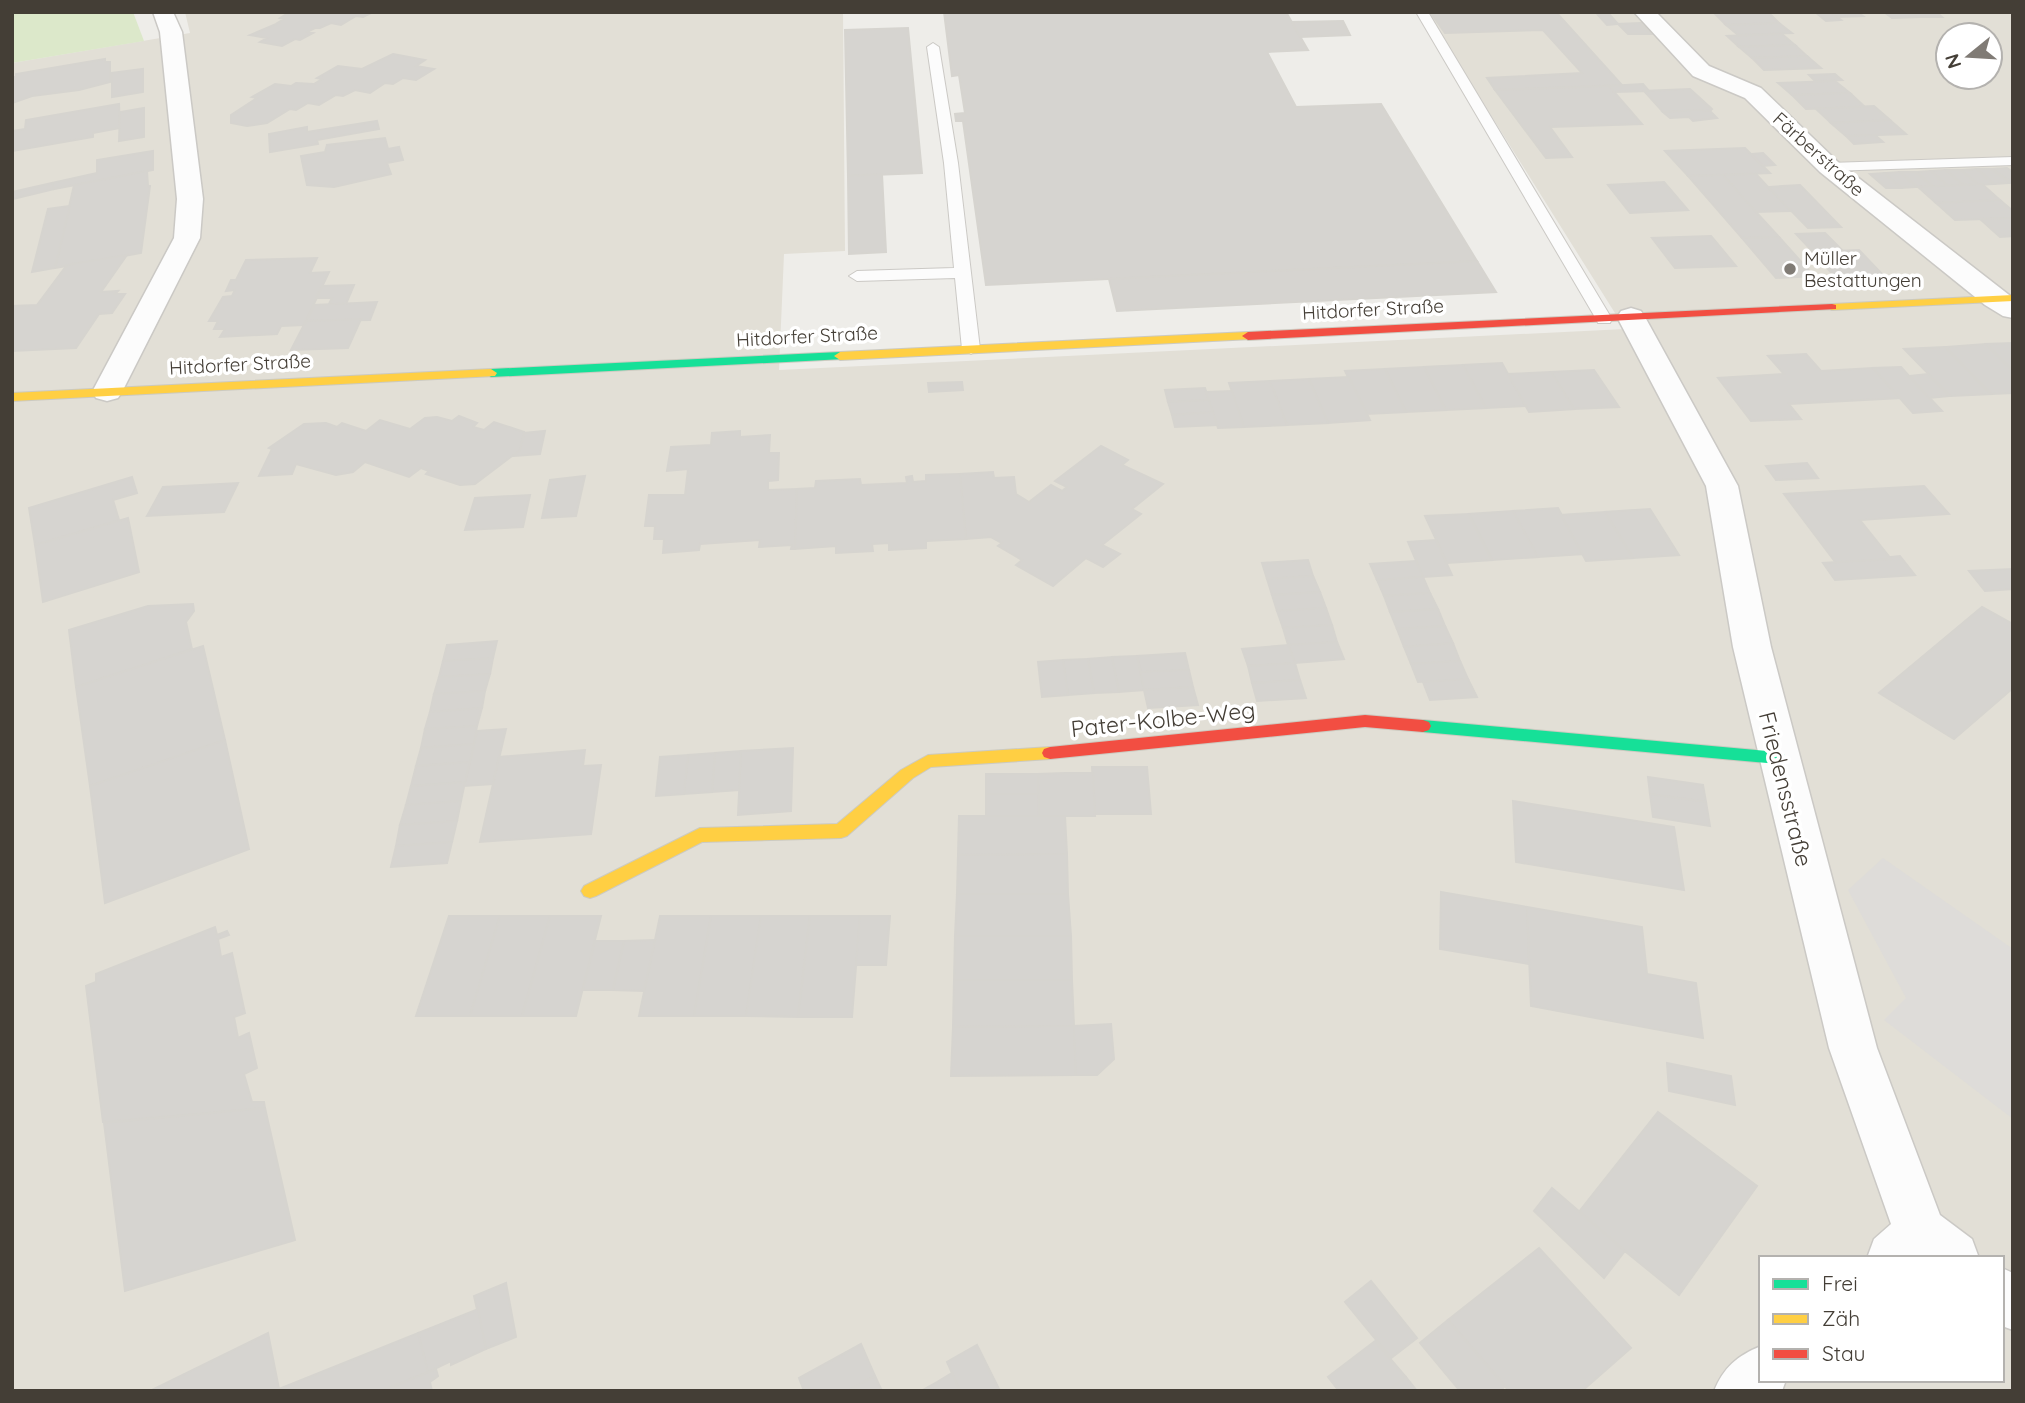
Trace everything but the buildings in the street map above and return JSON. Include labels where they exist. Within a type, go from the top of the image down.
[{"type":"street","points":[[107,392],[187,238],[190,198],[171,32],[163,12]]},
{"type":"street","name":"Färberstraße","points":[[1644,12],[1701,71],[1753,93],[1829,167],[2007,302]]},
{"type":"street","name":"Hitdorfer Straße","points":[[12,397],[1618,318],[2007,302]]},
{"type":"street","name":"Friedensstraße","points":[[1618,318],[1721,486],[1752,647],[1778,758],[1853,1048],[1922,1250]]},
{"type":"street","name":"Pater-Kolbe-Weg","points":[[590,891],[700,835],[841,831],[907,775],[928,761],[1077,751],[1365,721],[1778,758]]},
{"type":"street","points":[[1742,1391],[1759,1376]]},
{"type":"lane","points":[[1422,12],[1618,318]]},
{"type":"lane","points":[[933,47],[951,163],[971,349]]},
{"type":"lane","points":[[1829,167],[2013,161]]},
{"type":"lane","points":[[857,276],[963,273]]},
{"type":"shaded area","points":[[185,12],[843,12],[845,251],[784,254],[779,370],[1625,329],[1426,12],[2013,12],[2013,1391],[12,1391],[12,63],[190,33]]},
{"type":"shaded area","points":[[1883,858],[2013,949],[2013,1119],[1884,1020],[1906,998],[1848,890]]},
{"type":"green space","points":[[12,12],[133,12],[144,41],[12,63]]},
{"type":"traffic: fast","points":[[491,373],[840,356]]},
{"type":"traffic: fast","points":[[1423,726],[1778,758]]},
{"type":"traffic: slow","points":[[1832,307],[2013,298]]},
{"type":"traffic: slow","points":[[840,356],[1248,336]]},
{"type":"traffic: slow","points":[[12,397],[491,373]]},
{"type":"traffic: slow","points":[[590,891],[700,835],[841,831],[907,774],[928,761],[1050,753]]},
{"type":"traffic: jam","points":[[1248,336],[1832,307]]},
{"type":"traffic: jam","points":[[1050,753],[1365,721],[1423,726]]},
{"type":"place","name":"Müller Bestattungen","points":[[1790,269]]}]
